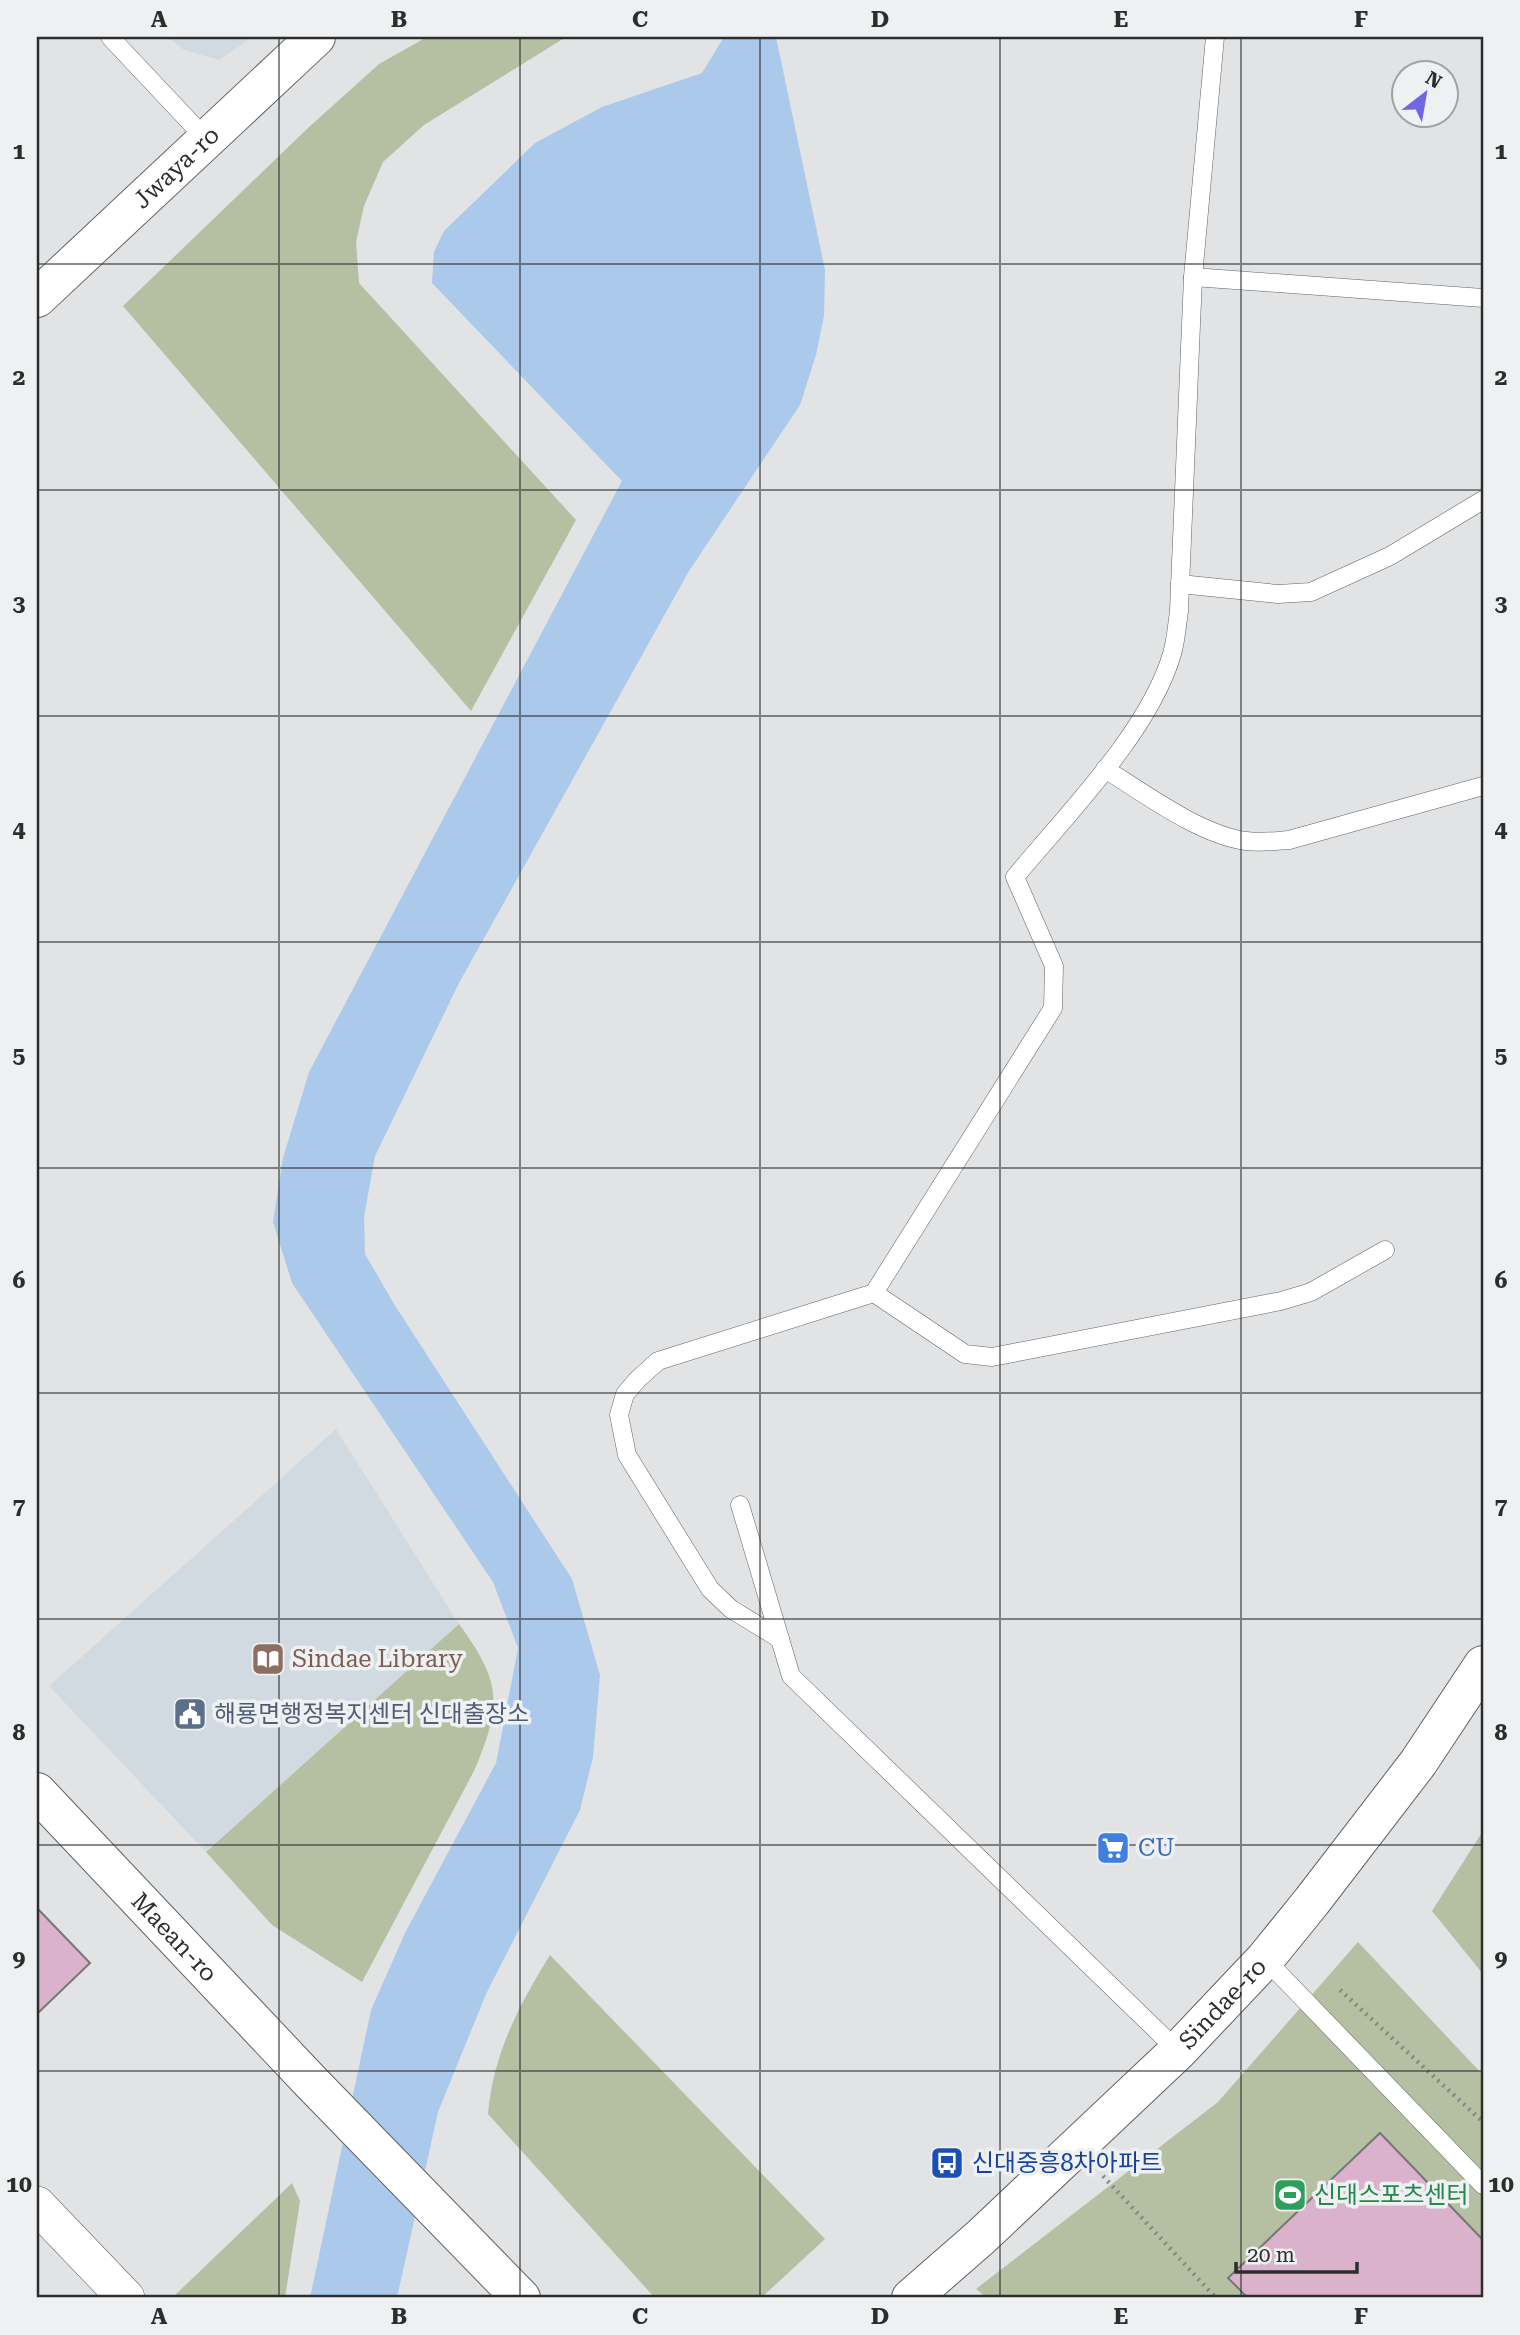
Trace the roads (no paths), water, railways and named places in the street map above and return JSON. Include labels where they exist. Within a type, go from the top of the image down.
[{"type":"street","name":"Jwaya-ro","points":[[37,298],[316,37]]},
{"type":"street","name":"Sindae-ro","points":[[911,2298],[1178,2051],[1265,1959],[1418,1763],[1483,1665]]},
{"type":"street","name":"Maean-ro","points":[[37,1792],[310,2081],[521,2298]]},
{"type":"street","points":[[37,2205],[126,2298]]},
{"type":"lane","points":[[110,37],[206,139]]},
{"type":"lane","points":[[780,1639],[731,1609],[710,1589],[627,1455],[619,1415],[625,1394],[658,1361],[874,1293],[1053,1008],[1054,966],[1015,877],[1133,733],[1159,687],[1172,653],[1179,611],[1193,277],[1215,37]]},
{"type":"lane","points":[[1193,277],[1483,298]]},
{"type":"lane","points":[[1180,584],[1278,594],[1311,592],[1390,556],[1483,500]]},
{"type":"lane","points":[[1105,769],[1178,814],[1222,835],[1244,841],[1266,842],[1289,840],[1483,786]]},
{"type":"lane","points":[[874,1293],[965,1354],[992,1357],[1282,1301],[1311,1292],[1385,1251]]},
{"type":"lane","points":[[740,1505],[791,1676],[1178,2051]]},
{"type":"lane","points":[[1265,1959],[1483,2185]]},
{"type":"water","points":[[724,37],[776,37],[825,270],[824,316],[816,355],[800,405],[689,571],[459,983],[375,1156],[364,1217],[365,1254],[394,1304],[572,1579],[600,1675],[593,1757],[580,1810],[486,1994],[438,2112],[397,2298],[310,2298],[371,2010],[405,1933],[496,1763],[518,1648],[493,1582],[292,1283],[273,1222],[283,1158],[309,1072],[622,481],[432,283],[434,252],[444,231],[535,143],[602,107],[702,73]]},
{"type":"place","name":"Sindae Library","points":[[268,1659]]},
{"type":"place","name":"해룡면행정복지센터 신대출장소","points":[[190,1714]]},
{"type":"place","name":"CU","points":[[1113,1848]]},
{"type":"place","name":"신대중흥8차아파트","points":[[947,2163]]},
{"type":"place","name":"신대스포츠센터","points":[[1290,2195]]}]
